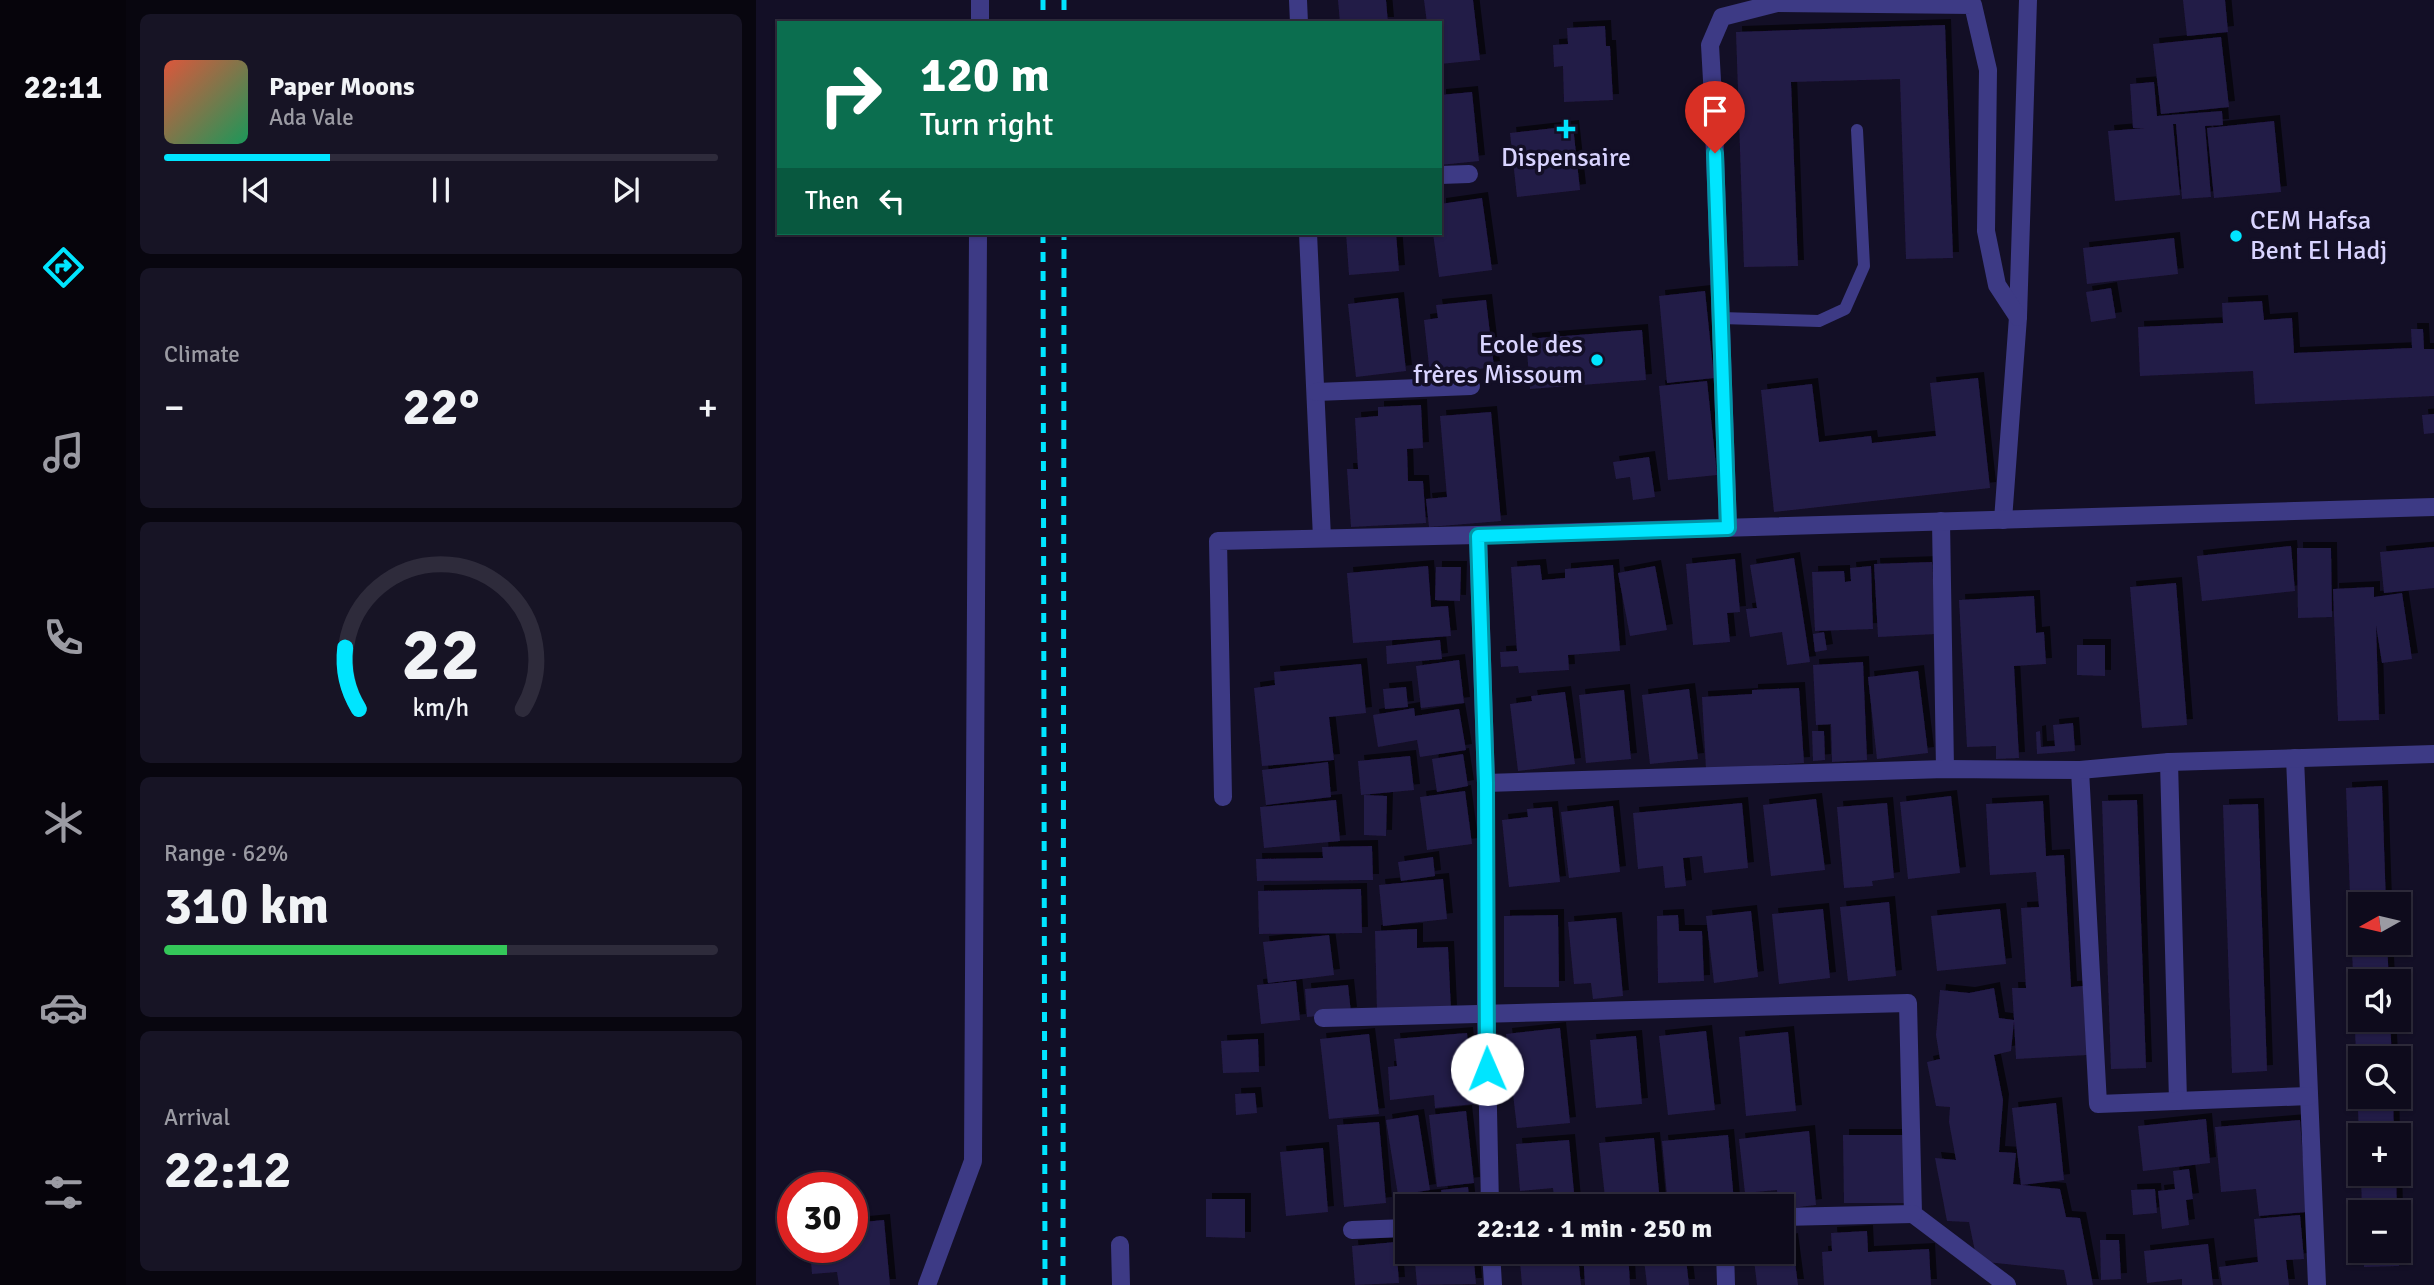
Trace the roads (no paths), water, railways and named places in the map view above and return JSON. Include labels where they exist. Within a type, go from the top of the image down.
[{"type":"street","points":[[980,0],[980,21]]},
{"type":"street","points":[[1298,0],[1299,21]]},
{"type":"street","points":[[2003,520],[2018,317],[2028,0]]},
{"type":"street","points":[[1728,528],[1710,45],[1722,17],[1777,3],[1973,5],[1988,70],[1986,231],[1997,285],[2018,317]]},
{"type":"street","points":[[1442,175],[1469,174]]},
{"type":"street","points":[[927,1285],[973,1161],[978,235]]},
{"type":"street","points":[[1308,235],[1322,538]]},
{"type":"street","points":[[1316,392],[1471,386]]},
{"type":"street","points":[[1223,797],[1218,541],[1478,536],[2434,507]]},
{"type":"street","points":[[1941,521],[1945,769]]},
{"type":"street","points":[[1478,536],[1486,783],[1486,1014],[1490,1194]]},
{"type":"street","points":[[1486,783],[1945,769],[2080,770],[2169,762],[2434,754]]},
{"type":"street","points":[[2295,758],[2317,1285]]},
{"type":"street","points":[[2169,762],[2178,1101]]},
{"type":"street","points":[[2080,770],[2098,1104],[2309,1096]]},
{"type":"street","points":[[1323,1018],[1908,1003],[1913,1214]]},
{"type":"street","points":[[1794,1217],[1913,1214],[2007,1285]]},
{"type":"street","points":[[1352,1230],[1395,1228]]},
{"type":"street","points":[[1120,1245],[1121,1285]]},
{"type":"street","points":[[1492,1264],[1493,1285]]},
{"type":"street","points":[[1726,1264],[1726,1285]]},
{"type":"lane","points":[[1721,318],[1819,321],[1845,309],[1864,266],[1857,130]]},
{"type":"railway","points":[[1043,0],[1043,21]]},
{"type":"railway","points":[[1064,0],[1064,21]]},
{"type":"railway","points":[[1043,235],[1045,1285]]},
{"type":"railway","points":[[1063,1285],[1064,235]]},
{"type":"place","name":"Dispensaire","points":[[1566,129]]},
{"type":"place","name":"CEM Hafsa Bent El Hadj","points":[[2236,236]]},
{"type":"place","name":"Ecole des frères Missoum","points":[[1597,360]]}]
